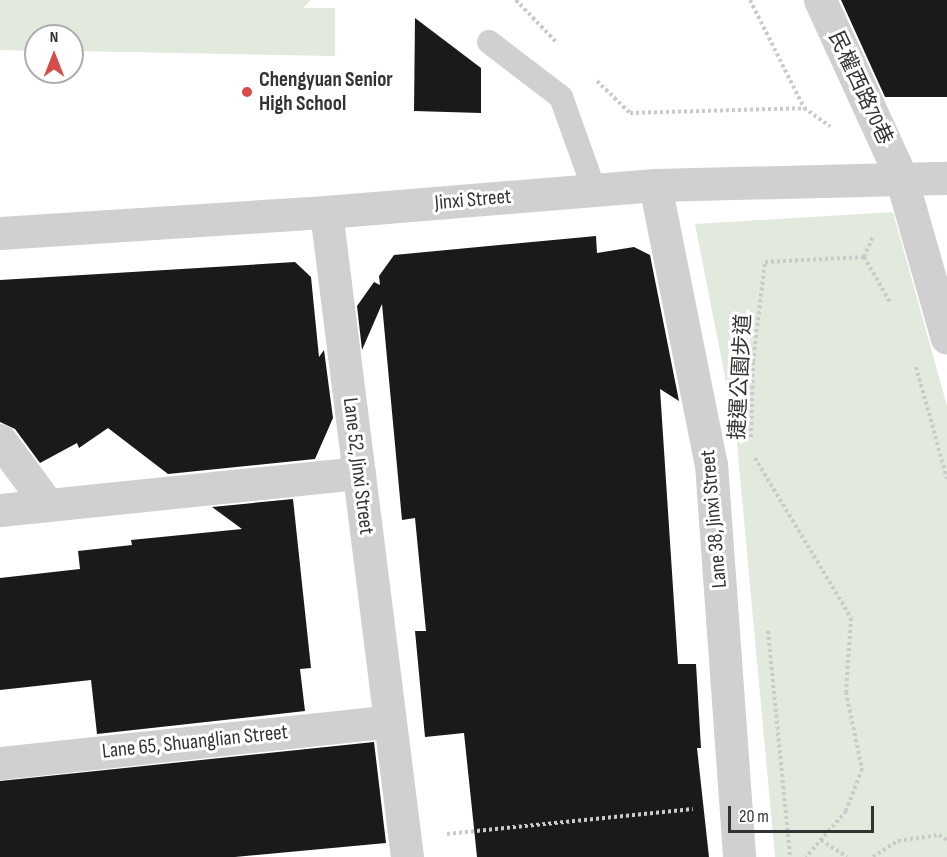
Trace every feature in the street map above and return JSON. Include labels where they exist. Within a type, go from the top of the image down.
[{"type":"street","name":"民權西路70巷","points":[[820,0],[901,177],[947,338]]},
{"type":"street","name":"Jinxi Street","points":[[0,233],[326,212],[655,185],[901,177],[947,178]]},
{"type":"street","name":"Lane 38, Jinxi Street","points":[[655,185],[711,464],[740,857]]},
{"type":"street","name":"Lane 52, Jinxi Street","points":[[326,212],[406,848]]},
{"type":"street","points":[[0,440],[48,505]]},
{"type":"street","points":[[0,510],[359,473]]},
{"type":"street","name":"Lane 65, Shuanglian Street","points":[[0,763],[390,721]]},
{"type":"lane","points":[[489,42],[561,96],[594,189]]},
{"type":"path","points":[[516,0],[562,47]]},
{"type":"path","points":[[750,0],[804,108],[833,129]]},
{"type":"path","points":[[587,72],[630,113],[804,108]]},
{"type":"path","name":"捷運公園步道","points":[[751,440],[753,362],[765,262],[864,257],[893,306]]},
{"type":"path","points":[[913,358],[947,479]]},
{"type":"path","name":"捷運公園步道","points":[[752,463],[751,451],[851,618],[846,692],[862,769],[846,811],[806,857]]},
{"type":"path","points":[[767,618],[790,857]]},
{"type":"path","points":[[406,848],[736,805]]},
{"type":"path","points":[[873,857],[898,841],[939,835],[947,840]]},
{"type":"path","points":[[821,840],[847,857]]},
{"type":"shaded area","points":[[0,0],[311,0],[303,8],[335,8],[335,56],[84,51],[84,24],[24,24],[24,51],[0,50]]},
{"type":"shaded area","points":[[893,212],[947,406],[947,857],[775,857],[736,433],[695,224]]},
{"type":"building","points":[[841,0],[947,0],[947,97],[885,97]]},
{"type":"building","points":[[415,18],[481,68],[481,113],[414,111]]},
{"type":"building","points":[[596,236],[597,253],[634,247],[650,255],[679,401],[660,389],[678,664],[696,664],[701,748],[697,748],[709,857],[477,857],[464,733],[425,737],[415,631],[426,631],[415,518],[402,520],[382,304],[362,350],[357,306],[374,282],[380,285],[379,276],[394,255]]},
{"type":"building","points":[[295,262],[311,277],[319,357],[324,350],[333,418],[315,459],[168,474],[108,428],[79,448],[77,443],[40,463],[15,429],[0,422],[0,280]]},
{"type":"building","points":[[293,499],[311,668],[300,669],[305,711],[97,734],[91,680],[0,690],[0,578],[80,569],[78,551],[132,545],[131,540],[242,529],[212,507]]},
{"type":"building","points":[[374,742],[386,843],[235,857],[0,857],[0,781]]},
{"type":"place","name":"Chengyuan Senior High School","points":[[247,92]]}]
